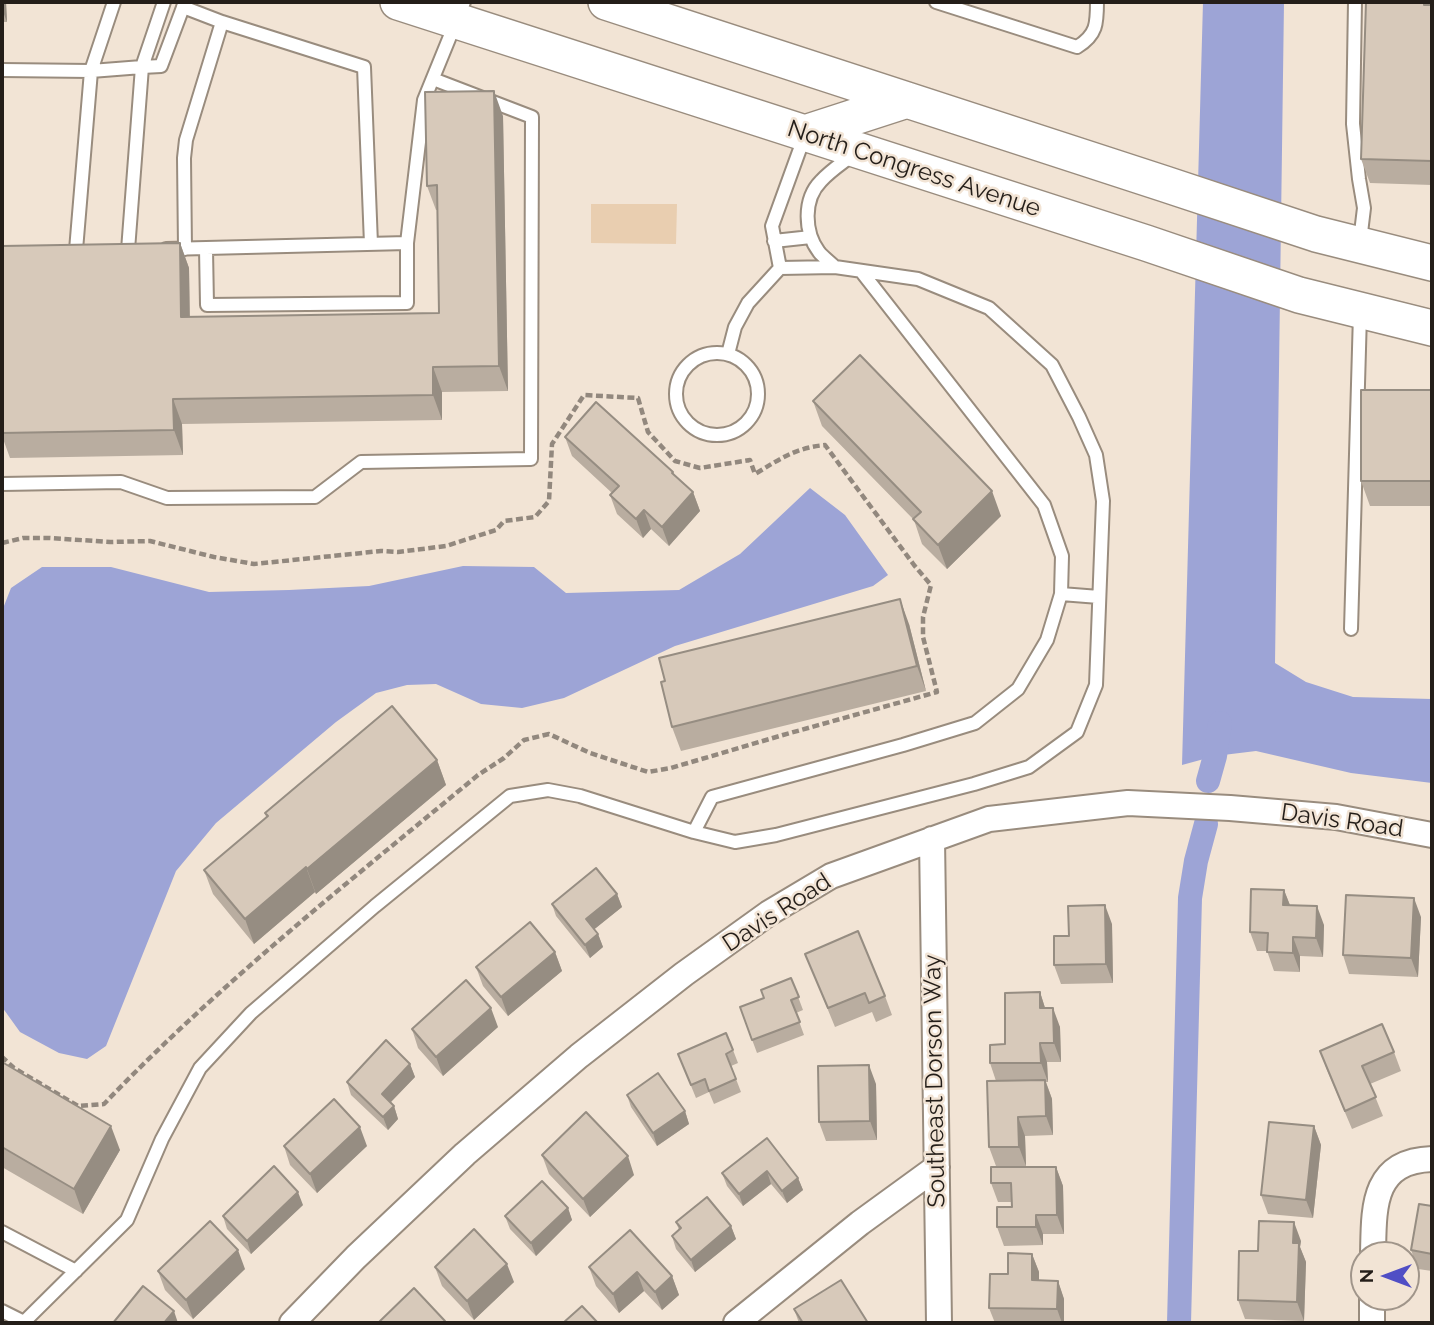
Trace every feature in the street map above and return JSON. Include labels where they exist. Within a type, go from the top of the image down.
[{"type":"main road","name":"North Congress Avenue","points":[[398,2],[460,11],[805,133],[1299,295],[1432,328]]},
{"type":"main road","points":[[606,2],[1316,234],[1432,263]]},
{"type":"main road","points":[[805,133],[907,100]]},
{"type":"street","name":"Davis Road","points":[[292,1323],[356,1257],[465,1154],[579,1056],[684,974],[769,914],[831,876],[989,819],[1128,803],[1336,817],[1432,835]]},
{"type":"street","name":"Southeast Dorson Way","points":[[932,839],[939,1323]]},
{"type":"street","points":[[1373,1241],[1377,1195],[1385,1180],[1398,1168],[1413,1161],[1432,1159]]},
{"type":"street","points":[[736,1323],[860,1223],[937,1167]]},
{"type":"lane","points":[[77,250],[91,71],[114,2]]},
{"type":"lane","points":[[164,2],[142,67],[133,250],[407,243]]},
{"type":"lane","points":[[936,2],[1077,47],[1089,40],[1097,20],[1097,2]]},
{"type":"lane","points":[[1355,2],[1353,124],[1364,208],[1360,245]]},
{"type":"lane","points":[[2,70],[91,71],[162,66],[184,4],[222,22],[364,67],[371,244]]},
{"type":"lane","points":[[206,249],[207,305],[407,303],[407,243],[424,100],[460,11]]},
{"type":"lane","points":[[185,249],[186,140],[222,22]]},
{"type":"lane","points":[[2,484],[121,482],[167,498],[315,497],[361,462],[531,459],[532,117],[433,79]]},
{"type":"lane","points":[[779,268],[772,226],[805,133]]},
{"type":"lane","points":[[835,267],[821,254],[811,237],[807,218],[810,199],[820,182],[858,150]]},
{"type":"lane","points":[[774,241],[811,237]]},
{"type":"lane","points":[[2,1311],[24,1322],[127,1220],[162,1139],[201,1068],[251,1013],[375,906],[510,796],[548,790],[570,794],[735,842],[776,835],[974,784],[1029,767],[1077,732],[1096,685],[1103,501],[1096,455],[1052,365],[989,308],[918,279],[835,267],[779,268],[748,303],[735,327],[728,354]]},
{"type":"lane","points":[[694,832],[712,797],[975,723],[1018,689],[1047,640],[1061,594],[1062,556],[1044,505],[861,271]]},
{"type":"lane","points":[[1351,629],[1364,399],[1360,310]]},
{"type":"lane","points":[[705,354],[728,354],[739,359],[754,377],[757,400],[754,411],[739,429],[716,436],[705,434],[694,429],[679,411],[676,388],[679,377],[694,359],[705,354]]},
{"type":"lane","points":[[1061,594],[1099,597]]},
{"type":"lane","points":[[2,1232],[76,1271]]},
{"type":"path","points":[[2,543],[23,538],[150,541],[254,564],[381,551],[398,552],[446,545],[496,530],[504,522],[535,517],[549,501],[552,444],[584,395],[638,398],[648,432],[675,461],[700,468],[750,460],[755,474],[806,447],[825,445],[931,585],[923,617],[923,637],[937,692],[671,768],[648,772],[590,753],[548,734],[524,740],[261,955],[142,1064],[104,1104],[78,1106],[2,1058]]},
{"type":"shaded area","points":[[591,204],[677,204],[676,244],[591,243]]},
{"type":"water","points":[[1203,2],[1284,2],[1275,663],[1306,682],[1353,697],[1432,699],[1432,783],[1351,773],[1256,751],[1215,756],[1182,765]]},
{"type":"water","points":[[810,488],[845,515],[888,575],[873,586],[675,646],[564,698],[522,708],[481,704],[436,684],[407,685],[376,693],[336,722],[216,823],[176,871],[106,1046],[87,1059],[59,1053],[20,1032],[2,1007],[2,611],[11,588],[42,567],[111,567],[209,592],[369,586],[463,566],[534,567],[566,593],[679,590],[740,554]]},
{"type":"building","points":[[1366,2],[1424,2],[1424,5],[1432,5],[1432,161],[1361,159]]},
{"type":"building","points":[[494,91],[499,366],[433,367],[433,395],[173,399],[174,430],[2,433],[2,246],[180,243],[181,317],[439,313],[437,185],[427,186],[425,92]]},
{"type":"building","points":[[860,355],[992,491],[938,545],[913,519],[921,512],[813,401]]},
{"type":"building","points":[[1361,390],[1432,390],[1432,481],[1361,481]]},
{"type":"building","points":[[596,402],[693,492],[662,527],[644,510],[636,519],[610,495],[619,486],[565,437]]},
{"type":"building","points":[[900,599],[917,666],[672,727],[661,682],[665,681],[659,658]]},
{"type":"building","points":[[392,706],[437,760],[245,919],[204,870],[268,816],[265,813]]},
{"type":"building","points":[[596,868],[617,894],[586,919],[598,934],[585,945],[552,904]]},
{"type":"building","points":[[1251,889],[1284,890],[1283,905],[1317,906],[1316,938],[1293,937],[1293,953],[1267,952],[1268,933],[1250,932]]},
{"type":"building","points":[[1346,895],[1414,898],[1411,958],[1343,955]]},
{"type":"building","points":[[1105,905],[1106,964],[1054,965],[1054,936],[1069,936],[1068,906]]},
{"type":"building","points":[[530,922],[555,952],[501,997],[476,967]]},
{"type":"building","points":[[858,931],[885,996],[869,1003],[865,993],[828,1008],[805,954]]},
{"type":"building","points":[[791,978],[799,997],[791,1000],[800,1022],[752,1040],[740,1007],[764,998],[761,990]]},
{"type":"building","points":[[466,980],[491,1008],[436,1057],[412,1029]]},
{"type":"building","points":[[1040,992],[1040,1008],[1053,1008],[1054,1043],[1040,1043],[1041,1063],[990,1063],[990,1045],[1005,1044],[1005,993]]},
{"type":"building","points":[[1382,1024],[1394,1052],[1362,1066],[1376,1097],[1345,1111],[1320,1051]]},
{"type":"building","points":[[726,1033],[733,1050],[726,1054],[736,1079],[709,1091],[705,1079],[691,1085],[678,1054]]},
{"type":"building","points":[[386,1040],[410,1064],[382,1094],[394,1106],[383,1117],[347,1082]]},
{"type":"building","points":[[2,1062],[111,1126],[74,1189],[2,1147]]},
{"type":"building","points":[[869,1065],[870,1121],[819,1122],[818,1066]]},
{"type":"building","points":[[658,1073],[685,1111],[653,1133],[627,1095]]},
{"type":"building","points":[[1045,1080],[1046,1116],[1018,1117],[1019,1147],[989,1147],[987,1081]]},
{"type":"building","points":[[334,1099],[360,1127],[310,1174],[284,1146]]},
{"type":"building","points":[[586,1112],[628,1156],[583,1199],[542,1155]]},
{"type":"building","points":[[1269,1122],[1314,1126],[1306,1200],[1261,1195]]},
{"type":"building","points":[[767,1138],[798,1178],[782,1191],[767,1171],[739,1194],[722,1173]]},
{"type":"building","points":[[274,1166],[298,1192],[247,1241],[223,1216]]},
{"type":"building","points":[[991,1167],[1056,1167],[1057,1215],[1036,1215],[1036,1227],[997,1227],[997,1207],[1012,1207],[1011,1183],[991,1183]]},
{"type":"building","points":[[542,1181],[568,1208],[531,1243],[505,1216]]},
{"type":"building","points":[[707,1197],[731,1226],[691,1260],[672,1236],[681,1228],[676,1222]]},
{"type":"building","points":[[1419,1204],[1432,1206],[1432,1254],[1420,1252],[1420,1241],[1413,1241]]},
{"type":"building","points":[[210,1221],[238,1250],[186,1300],[158,1271]]},
{"type":"building","points":[[1259,1221],[1294,1222],[1293,1243],[1299,1243],[1297,1302],[1238,1300],[1239,1251],[1258,1251]]},
{"type":"building","points":[[474,1229],[507,1264],[467,1301],[435,1267]]},
{"type":"building","points":[[630,1230],[672,1276],[655,1292],[637,1272],[613,1294],[589,1267]]},
{"type":"building","points":[[1008,1253],[1032,1254],[1032,1280],[1058,1281],[1057,1309],[989,1308],[990,1274],[1008,1274]]},
{"type":"building","points":[[841,1280],[868,1323],[803,1323],[794,1309]]},
{"type":"building","points":[[143,1286],[174,1311],[164,1323],[113,1323]]},
{"type":"building","points":[[414,1288],[445,1321],[443,1323],[378,1323]]},
{"type":"building","points":[[582,1306],[598,1323],[563,1323]]},
{"type":"waterway","points":[[1208,781],[1220,723]]},
{"type":"waterway","points":[[1179,1323],[1190,898],[1206,824]]}]
